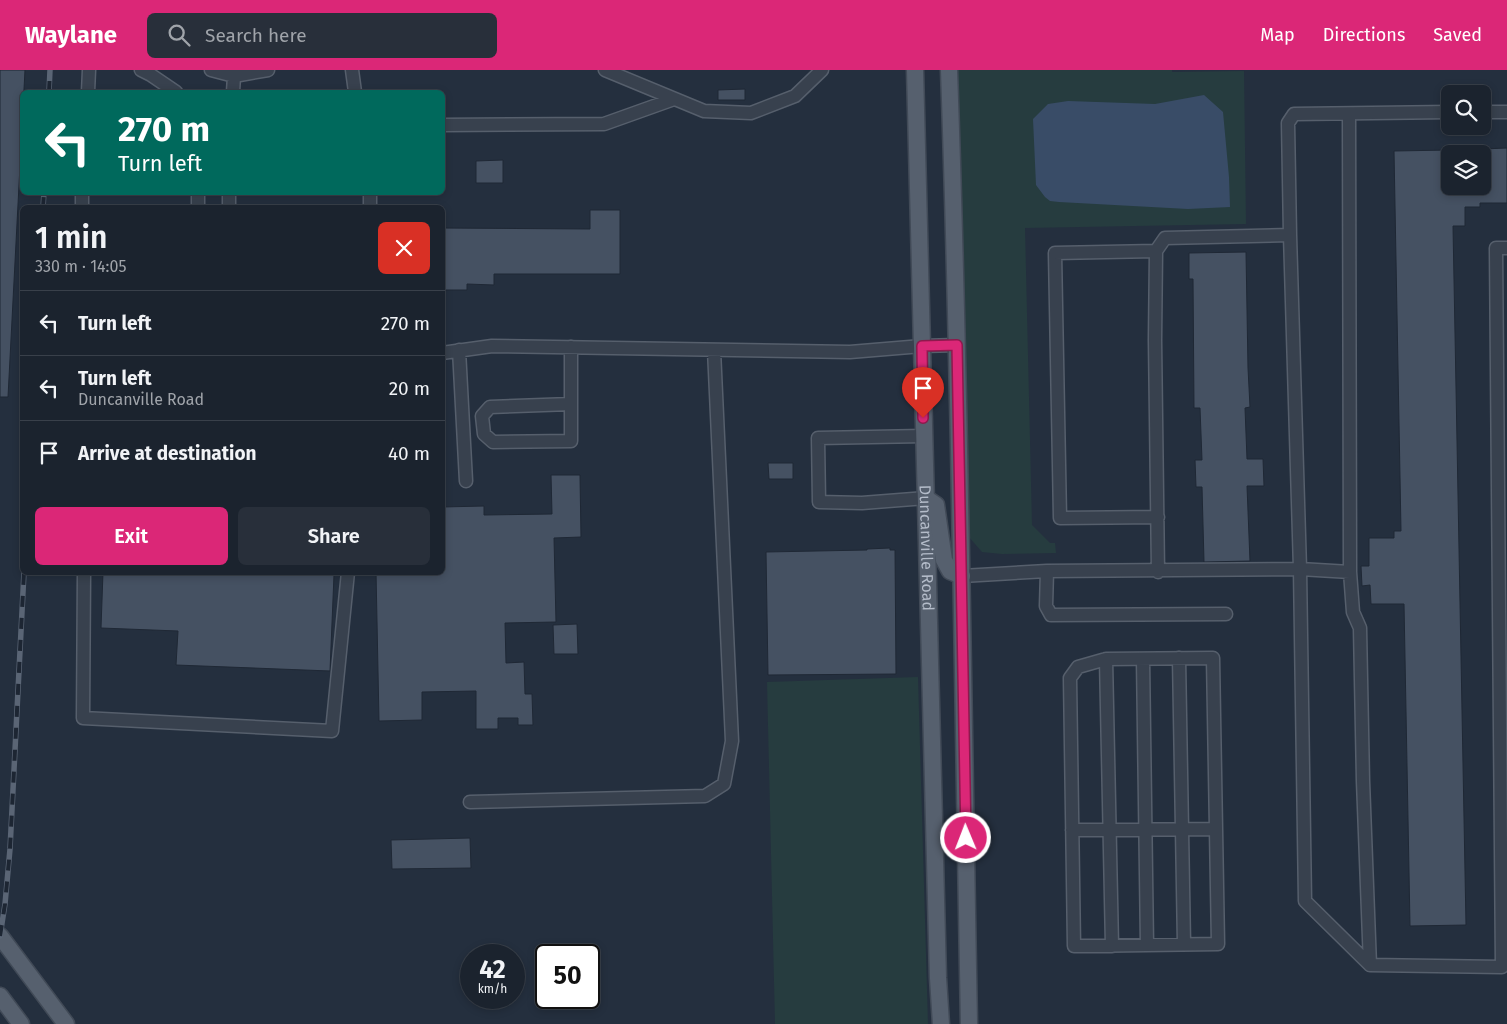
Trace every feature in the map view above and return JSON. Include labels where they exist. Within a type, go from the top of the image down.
[{"type":"main road","name":"Duncanville Road","points":[[915,70],[938,978],[941,1024]]},
{"type":"main road","points":[[949,70],[962,576],[969,1024]]},
{"type":"main road","points":[[926,498],[936,505],[944,560],[950,571],[962,576]]},
{"type":"main road","points":[[928,580],[962,576]]},
{"type":"main road","points":[[0,936],[66,1024]]},
{"type":"main road","points":[[0,996],[19,1021]]},
{"type":"street","points":[[88,90],[89,70]]},
{"type":"street","points":[[211,70],[234,76],[268,70]]},
{"type":"street","points":[[352,70],[355,90]]},
{"type":"street","points":[[605,70],[704,110],[750,113],[796,96],[822,70]]},
{"type":"street","points":[[150,72],[173,90]]},
{"type":"street","points":[[233,90],[234,76]]},
{"type":"street","points":[[445,125],[604,124],[674,99]]},
{"type":"street","points":[[1441,112],[1294,114],[1288,123],[1300,570],[1305,901],[1370,965],[1504,967],[1501,248]]},
{"type":"street","points":[[1491,112],[1507,112]]},
{"type":"street","points":[[1349,114],[1350,572],[1352,612],[1360,628],[1363,780],[1370,965]]},
{"type":"street","points":[[1158,572],[1156,251],[1165,238],[1290,235]]},
{"type":"street","points":[[1156,251],[1054,253],[1060,518],[1158,517]]},
{"type":"street","points":[[445,352],[492,346],[850,352],[957,345]]},
{"type":"street","points":[[571,348],[571,404],[571,440],[493,442],[484,434],[482,416],[490,407],[571,404]]},
{"type":"street","points":[[459,350],[466,481]]},
{"type":"street","points":[[470,802],[706,796],[724,784],[732,741],[714,350]]},
{"type":"street","points":[[924,436],[818,438],[819,502],[862,503],[926,498]]},
{"type":"street","points":[[962,576],[1047,572],[1300,570],[1350,572]]},
{"type":"street","points":[[1047,572],[1046,606],[1051,615],[1226,614]]},
{"type":"street","points":[[84,575],[83,718],[332,731],[348,575]]},
{"type":"street","points":[[1179,658],[1184,944]]},
{"type":"street","points":[[1179,658],[1213,658],[1218,944],[1074,946],[1070,678],[1078,667],[1106,659],[1179,658]]},
{"type":"street","points":[[1106,659],[1112,946]]},
{"type":"street","points":[[1143,659],[1147,945]]},
{"type":"street","points":[[1072,830],[1216,829]]},
{"type":"green space","points":[[957,70],[1244,71],[1246,224],[1025,228],[1032,525],[1050,543],[1055,543],[1056,553],[1002,554],[982,552],[968,536]]},
{"type":"green space","points":[[918,677],[928,1024],[775,1024],[767,682]]},
{"type":"water","points":[[1204,95],[1223,112],[1230,207],[1188,209],[1050,201],[1036,185],[1033,119],[1048,104],[1068,101],[1155,104]]},
{"type":"building","points":[[0,70],[25,70],[24,90],[20,90],[20,166],[8,397],[0,397]]},
{"type":"building","points":[[745,89],[745,100],[718,100],[718,90]]},
{"type":"building","points":[[1507,148],[1507,203],[1480,203],[1480,207],[1465,207],[1465,226],[1453,226],[1466,925],[1410,926],[1404,604],[1371,604],[1370,585],[1362,586],[1361,566],[1369,566],[1369,538],[1394,538],[1394,531],[1401,531],[1394,151],[1441,150],[1441,195],[1491,195],[1491,149]]},
{"type":"building","points":[[503,160],[503,183],[476,183],[476,161]]},
{"type":"building","points":[[590,210],[620,210],[620,274],[494,274],[494,285],[467,284],[467,290],[445,290],[445,228],[590,229]]},
{"type":"building","points":[[1246,252],[1250,407],[1245,408],[1247,459],[1263,459],[1264,486],[1247,486],[1250,561],[1204,562],[1202,487],[1196,487],[1195,460],[1202,460],[1200,408],[1194,408],[1193,279],[1189,279],[1189,253]]},
{"type":"building","points":[[768,463],[793,463],[793,479],[769,479]]},
{"type":"building","points":[[551,475],[580,475],[581,537],[554,538],[556,622],[505,623],[506,663],[524,662],[525,694],[532,694],[533,725],[518,725],[518,718],[498,718],[498,729],[476,729],[476,691],[422,692],[422,720],[379,721],[376,575],[445,575],[445,507],[484,506],[484,515],[552,514]]},
{"type":"building","points":[[890,548],[890,550],[895,550],[896,674],[768,675],[766,552]]},
{"type":"building","points":[[103,575],[334,575],[330,671],[176,665],[178,631],[101,628]]},
{"type":"building","points":[[577,624],[578,654],[554,654],[553,625]]},
{"type":"building","points":[[470,838],[471,868],[392,869],[391,840]]},
{"type":"railway","points":[[49,90],[50,70]]},
{"type":"railway","points":[[43,205],[44,195]]},
{"type":"railway","points":[[0,936],[10,849],[24,575]]},
{"type":"route","points":[[923,418],[922,346],[957,345],[966,838]]}]
